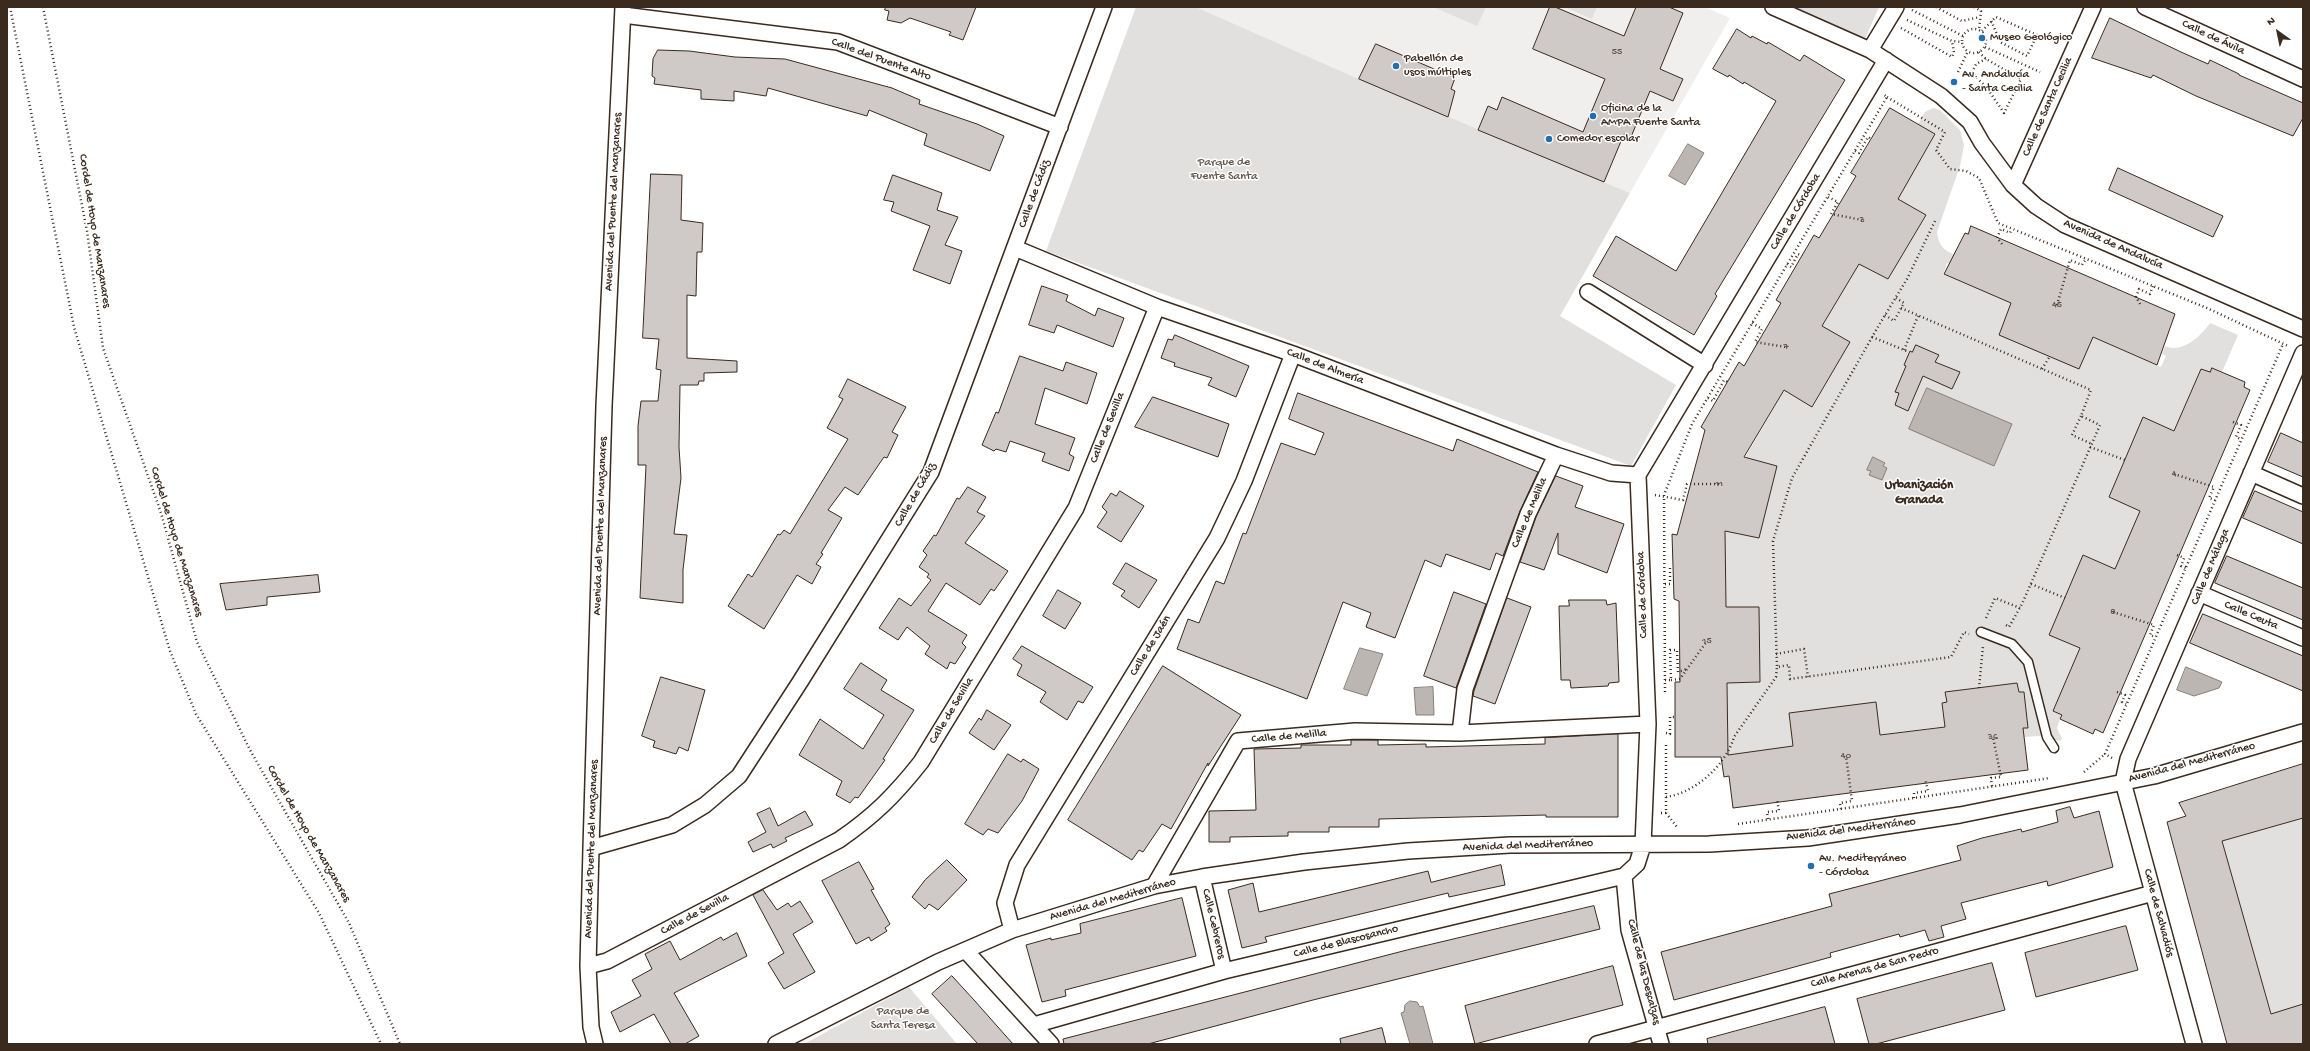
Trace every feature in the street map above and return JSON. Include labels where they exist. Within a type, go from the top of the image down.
[{"type":"street","name":"Calle de Cádiz","points":[[591,848],[672,825],[706,805],[738,776],[800,682],[931,472],[1104,7]]},
{"type":"street","name":"Avenida de Andalucía","points":[[1773,7],[1870,50],[1941,96],[1960,111],[1970,122],[1982,143],[2013,185],[2036,206],[2065,225],[2303,329]]},
{"type":"street","points":[[1870,50],[1896,7]]},
{"type":"street","name":"Calle de Santa Cecilia","points":[[2013,185],[2093,7]]},
{"type":"street","name":"Calle de Ávila","points":[[2145,7],[2303,79]]},
{"type":"street","name":"Calle del Puente Alto","points":[[623,11],[838,42],[1060,127]]},
{"type":"street","name":"Avenida del Puente del Manzanares","points":[[595,1044],[591,1027],[588,966],[591,848],[604,406],[623,11]]},
{"type":"street","name":"Calle de Córdoba","points":[[1643,844],[1648,724],[1638,475],[1886,60]]},
{"type":"street","name":"Calle de Almería","points":[[1015,248],[1157,307],[1293,354],[1556,455],[1611,473],[1638,475]]},
{"type":"street","points":[[1588,292],[1705,365]]},
{"type":"street","name":"Calle de Sevilla","points":[[588,966],[607,961],[839,840],[870,818],[898,791],[921,762],[1076,508],[1157,307]]},
{"type":"street","name":"Calle de Málaga","points":[[2123,782],[2128,759],[2303,353]]},
{"type":"street","name":"Calle de Jaén","points":[[1012,930],[1005,903],[1018,864],[1217,538],[1244,481],[1293,354]]},
{"type":"street","name":"Calle de Melilla","points":[[1460,733],[1465,689],[1528,514],[1556,455]]},
{"type":"street","points":[[2251,473],[2303,496]]},
{"type":"street","name":"Calle Ceuta","points":[[2199,593],[2303,638]]},
{"type":"street","name":"Calle de Melilla","points":[[1154,886],[1238,741],[1355,731],[1460,733],[1648,724]]},
{"type":"street","name":"Avenida del Mediterráneo","points":[[776,1044],[938,962],[1012,930],[1154,886],[1202,877],[1304,862],[1408,851],[1510,845],[1708,844],[1808,838],[1960,815],[2154,776],[2303,732]]},
{"type":"street","name":"Calle de Salvadiós","points":[[2123,782],[2194,1044]]},
{"type":"street","points":[[1624,876],[1637,864],[1643,844]]},
{"type":"street","name":"Calle de Blascosancho","points":[[1034,1026],[1224,971],[1624,876]]},
{"type":"street","name":"Calle de las Descalzas","points":[[1624,876],[1629,930],[1661,1044]]},
{"type":"street","name":"Calle Cebreros","points":[[1202,877],[1224,971]]},
{"type":"street","name":"Calle Arenas de San Pedro","points":[[1597,1044],[2153,893]]},
{"type":"street","points":[[966,951],[1051,1044]]},
{"type":"lane","points":[[1980,635],[2012,644],[2028,662],[2047,737],[2054,748]]},
{"type":"path","points":[[10,7],[74,327],[170,651],[196,714],[318,913],[381,1044]]},
{"type":"path","name":"Cordel de Hoyo de Manzanares","points":[[43,7],[87,231],[103,348],[161,513],[197,642],[250,750],[349,923],[400,1044]]},
{"type":"path","points":[[1907,7],[1963,36]]},
{"type":"path","points":[[1936,7],[1962,21],[1980,17]]},
{"type":"path","points":[[1974,7],[1981,10],[1980,30],[1986,38],[1985,47],[1978,52]]},
{"type":"path","points":[[1968,51],[1962,42],[1963,36],[1968,30],[1980,30],[1991,20],[1996,17],[2037,35],[2027,56],[2000,42],[1991,20]]},
{"type":"path","points":[[1952,41],[1954,53],[1952,57],[1900,28],[1904,18],[1952,41],[1962,42]]},
{"type":"path","points":[[1985,47],[2040,72]]},
{"type":"path","points":[[1968,51],[1978,52],[1986,59],[2020,80],[2004,113],[1987,88],[1972,73],[1976,64],[1986,59]]},
{"type":"path","points":[[1958,72],[1968,51]]},
{"type":"path","points":[[1665,695],[1664,495],[1692,424],[1887,97],[1870,86]]},
{"type":"path","points":[[1855,151],[1859,152],[1868,137],[1871,139]]},
{"type":"path","points":[[1828,196],[1838,202],[1831,214],[1862,220]]},
{"type":"path","points":[[1666,797],[1686,792],[1714,769],[1731,748],[1734,737],[1776,677],[1777,667],[1773,541],[1792,478],[1884,315],[1907,280],[1935,221]]},
{"type":"path","points":[[2002,244],[1997,238],[2001,229],[2010,233],[2012,229]]},
{"type":"path","points":[[1788,264],[1791,267],[1798,254],[1802,256]]},
{"type":"path","points":[[2057,305],[2070,260],[2082,265],[2086,259]]},
{"type":"path","points":[[2140,304],[2136,297],[2139,289],[2150,294],[2153,286]]},
{"type":"path","points":[[1884,315],[1894,321],[1904,302],[1896,298]]},
{"type":"path","points":[[1901,308],[2091,390],[2072,435],[2091,446],[2125,460]]},
{"type":"path","points":[[1904,350],[1918,316]]},
{"type":"path","points":[[1752,323],[1762,329],[1755,342],[1786,347]]},
{"type":"path","points":[[1872,336],[1909,352]]},
{"type":"path","points":[[2079,773],[2084,772],[2105,754],[2283,344]]},
{"type":"path","points":[[2042,369],[2050,356]]},
{"type":"path","points":[[1708,398],[1713,400],[1724,380],[1728,382]]},
{"type":"path","points":[[2003,625],[2009,627],[2020,608],[2100,425],[2081,416]]},
{"type":"path","points":[[2233,422],[2241,425],[2236,437],[2241,439]]},
{"type":"path","points":[[2174,474],[2214,487],[2209,498],[2215,500]]},
{"type":"path","points":[[1664,495],[1683,500],[1687,484],[1718,484]]},
{"type":"path","points":[[2177,555],[2184,558],[2181,566],[2186,568]]},
{"type":"path","points":[[1665,584],[1670,584],[1670,568],[1673,568]]},
{"type":"path","points":[[2031,584],[2065,598]]},
{"type":"path","points":[[1979,688],[1983,643],[1980,635],[1995,598],[2020,608]]},
{"type":"path","points":[[2113,612],[2154,625],[2150,635],[2155,638]]},
{"type":"path","points":[[1986,618],[1992,620]]},
{"type":"path","points":[[1777,667],[1789,665],[1790,679],[1951,657],[1964,632],[1980,635]]},
{"type":"path","points":[[1665,680],[1680,679],[1707,641]]},
{"type":"path","points":[[1776,654],[1804,649],[1808,677]]},
{"type":"path","points":[[1671,680],[1670,650],[1677,650],[1678,672],[1687,669]]},
{"type":"path","points":[[2117,692],[2124,695],[2122,702],[2126,704]]},
{"type":"path","points":[[1666,734],[1670,734],[1670,717],[1675,717]]},
{"type":"path","points":[[1666,718],[1666,813],[1680,830]]},
{"type":"path","points":[[1992,786],[1990,778],[2001,777],[1993,737]]},
{"type":"path","points":[[2105,754],[2116,760],[2128,759]]},
{"type":"path","points":[[1841,808],[1840,803],[1852,801],[1846,756]]},
{"type":"path","points":[[1735,824],[2053,778]]},
{"type":"path","points":[[1914,798],[1914,793],[1928,791],[1925,779]]},
{"type":"path","points":[[1768,819],[1767,812],[1778,811],[1777,799]]},
{"type":"path","points":[[1644,814],[1666,813]]},
{"type":"shaded area","points":[[1196,7],[1705,7],[1730,18],[1630,193],[1359,79]]},
{"type":"shaded area","points":[[1688,144],[1704,153],[1685,185],[1669,176]]},
{"type":"shaded area","points":[[1927,388],[2012,424],[1994,466],[1909,429]]},
{"type":"shaded area","points":[[1873,457],[1885,463],[1883,466],[1887,468],[1882,480],[1869,475],[1871,471],[1867,470]]},
{"type":"shaded area","points":[[1360,648],[1383,654],[1367,696],[1344,689]]},
{"type":"shaded area","points":[[2186,667],[2222,682],[2219,688],[2194,696],[2177,690]]},
{"type":"shaded area","points":[[1433,687],[1434,715],[1416,715],[1414,688]]},
{"type":"shaded area","points":[[1410,1001],[1417,1002],[1420,1007],[1423,1006],[1433,1044],[1410,1044],[1401,1013],[1404,1012],[1405,1005]]},
{"type":"green space","name":"Parque de Fuente Santa","points":[[1136,7],[1196,7],[1359,79],[1630,193],[1560,316],[1676,385],[1631,466],[1046,251]]},
{"type":"green space","points":[[1433,7],[1486,7],[1477,26]]},
{"type":"green space","points":[[1565,7],[1597,7],[1592,19]]},
{"type":"green space","points":[[1791,7],[1879,7],[1865,39]]},
{"type":"green space","points":[[1933,108],[1940,110],[1960,130],[1964,145],[1960,166],[1937,232],[1942,247],[1956,255],[1952,264],[1947,263],[1943,274],[2031,311],[2003,323],[1999,335],[2073,329],[2161,367],[2166,356],[2162,354],[2165,346],[2178,348],[2184,346],[2202,333],[2210,323],[2238,335],[2222,372],[2212,368],[2210,372],[2201,369],[2166,449],[2143,417],[2109,497],[2119,502],[2122,498],[2148,493],[2107,587],[2094,560],[2083,555],[2049,635],[2060,640],[2062,636],[2088,630],[2053,711],[2061,715],[2057,728],[2062,739],[2060,741],[2040,736],[2024,737],[2023,728],[2028,727],[2024,692],[2019,692],[2017,683],[1945,692],[1947,702],[1942,703],[1943,714],[1963,724],[1860,737],[1877,713],[1875,702],[1789,713],[1790,725],[1813,744],[1720,757],[1720,747],[1728,746],[1727,670],[1741,683],[1760,682],[1726,621],[1725,535],[1730,518],[1739,534],[1759,538],[1777,466],[1758,461],[1742,470],[1747,454],[1791,379],[1796,397],[1813,407],[1850,342],[1833,333],[1816,337],[1866,252],[1871,270],[1888,279],[1926,216],[1909,205],[1902,216],[1891,210],[1935,135],[1918,124],[1925,112]]},
{"type":"green space","points":[[2303,818],[2303,1004],[2280,1044],[2222,841]]},
{"type":"green space","name":"Parque de Santa Teresa","points":[[909,987],[957,1044],[804,1044]]},
{"type":"building","points":[[886,7],[976,7],[963,40],[949,35],[951,32],[910,18],[901,23],[887,20],[889,11],[885,10]]},
{"type":"building","points":[[1550,7],[1555,7],[1624,36],[1636,7],[1669,7],[1683,13],[1660,69],[1683,79],[1673,101],[1650,91],[1631,137],[1624,134],[1604,182],[1478,130],[1488,106],[1497,110],[1502,97],[1583,132],[1605,79],[1533,49]]},
{"type":"building","points":[[2110,18],[2208,64],[2210,60],[2239,75],[2303,103],[2303,118],[2293,136],[2196,96],[2153,75],[2151,78],[2092,58]]},
{"type":"building","points":[[1737,29],[1751,38],[1752,36],[1767,44],[1768,42],[1800,61],[1804,55],[1845,80],[1715,294],[1717,296],[1694,335],[1593,276],[1616,236],[1676,271],[1776,101],[1744,82],[1743,84],[1729,75],[1728,77],[1713,69]]},
{"type":"building","name":"Pabellón de usos múltiples","points":[[1376,44],[1455,78],[1451,89],[1455,91],[1448,117],[1359,79]]},
{"type":"building","points":[[658,50],[689,51],[735,57],[785,59],[892,88],[920,100],[919,104],[977,124],[1004,136],[990,171],[924,145],[927,134],[869,110],[867,116],[768,88],[766,96],[734,91],[734,101],[701,99],[701,90],[654,84],[655,78],[652,76],[653,59]]},
{"type":"building","points":[[1890,108],[1935,134],[1898,199],[1926,215],[1888,279],[1859,264],[1822,326],[1850,342],[1812,407],[1784,390],[1744,457],[1777,466],[1759,538],[1725,531],[1726,607],[1759,607],[1760,682],[1727,683],[1728,755],[1793,746],[1789,713],[1876,702],[1880,735],[1945,727],[1942,703],[1947,702],[1945,692],[2017,683],[2019,692],[2024,692],[2028,728],[2023,728],[2028,770],[1733,808],[1729,776],[1724,777],[1721,757],[1675,757],[1675,682],[1680,682],[1679,601],[1674,599],[1672,534],[1677,535],[1705,430],[1701,427],[1739,362],[1744,366],[1781,303],[1776,300],[1814,235],[1819,238],[1856,176],[1851,173]]},
{"type":"building","points":[[2118,168],[2223,216],[2213,237],[2109,190]]},
{"type":"building","points":[[651,174],[682,175],[681,220],[703,223],[702,252],[697,252],[696,296],[687,295],[687,358],[737,361],[737,372],[704,373],[704,381],[699,381],[698,385],[680,385],[679,447],[681,478],[674,534],[687,535],[683,570],[683,603],[640,598],[646,465],[638,465],[638,426],[641,401],[658,401],[661,370],[656,369],[659,339],[643,338]]},
{"type":"building","points":[[893,175],[942,193],[937,210],[958,217],[945,245],[962,251],[950,284],[913,270],[930,226],[891,211],[894,202],[884,200]]},
{"type":"building","points":[[1971,226],[2175,314],[2157,365],[2093,337],[2079,369],[1999,335],[2011,303],[1944,274],[1965,233],[1968,234]]},
{"type":"building","points":[[1042,286],[1068,295],[1066,301],[1095,316],[1098,308],[1124,318],[1113,347],[1057,325],[1054,333],[1029,325]]},
{"type":"building","points":[[1175,335],[1249,366],[1236,397],[1208,385],[1212,378],[1174,366],[1175,363],[1161,358],[1168,339],[1172,340]]},
{"type":"building","points":[[1916,345],[1939,355],[1935,362],[1960,372],[1952,389],[1923,376],[1908,411],[1895,405],[1899,393],[1895,392],[1906,366],[1904,365],[1910,351],[1912,352]]},
{"type":"building","points":[[1020,356],[1063,371],[1066,362],[1097,373],[1087,404],[1045,388],[1035,424],[1075,438],[1069,454],[1074,457],[1069,471],[1042,461],[1045,453],[1010,441],[1006,452],[996,449],[994,451],[982,445],[996,412],[998,413]]},
{"type":"building","points":[[2212,368],[2245,382],[2244,387],[2250,390],[2103,733],[2095,729],[2093,734],[2060,719],[2062,715],[2053,711],[2080,648],[2049,635],[2083,555],[2115,569],[2140,511],[2109,497],[2143,417],[2174,431],[2201,369],[2210,372]]},
{"type":"building","points":[[848,379],[906,407],[892,432],[898,435],[887,458],[884,457],[858,495],[845,487],[828,510],[842,518],[816,564],[821,567],[812,584],[797,575],[764,629],[728,606],[748,574],[752,577],[778,534],[780,535],[784,530],[790,534],[848,439],[827,428],[843,399],[839,397]]},
{"type":"building","points":[[1298,393],[1453,451],[1457,439],[1538,472],[1520,511],[1503,556],[1496,553],[1490,570],[1446,554],[1441,567],[1425,560],[1395,638],[1366,627],[1371,613],[1343,602],[1307,699],[1177,649],[1188,619],[1199,623],[1216,581],[1224,584],[1243,533],[1246,534],[1281,443],[1315,455],[1324,433],[1289,419]]},
{"type":"building","points":[[1153,397],[1229,424],[1218,457],[1135,427]]},
{"type":"building","points":[[2281,433],[2303,443],[2303,477],[2268,462]]},
{"type":"building","points":[[1556,476],[1583,486],[1575,507],[1624,524],[1607,573],[1558,554],[1558,533],[1544,570],[1520,562],[1536,517]]},
{"type":"building","points":[[968,487],[986,497],[977,512],[985,516],[965,543],[1008,571],[994,591],[991,589],[980,605],[946,583],[928,611],[967,635],[962,643],[966,647],[955,664],[950,662],[947,669],[925,654],[930,646],[907,627],[898,640],[879,628],[899,598],[911,606],[931,580],[927,577],[929,574],[919,567],[927,555],[923,551],[934,535],[936,536],[957,498],[959,499]]},
{"type":"building","points":[[1120,491],[1144,506],[1121,542],[1097,527],[1107,512],[1102,507],[1111,493],[1116,496]]},
{"type":"building","points":[[2255,491],[2303,512],[2303,544],[2243,518]]},
{"type":"building","points":[[2227,556],[2303,588],[2303,620],[2215,583]]},
{"type":"building","points":[[1126,563],[1157,580],[1139,608],[1121,596],[1125,591],[1113,584]]},
{"type":"building","points":[[318,575],[320,592],[267,597],[267,605],[226,610],[220,584]]},
{"type":"building","points":[[1058,590],[1081,603],[1065,629],[1043,616]]},
{"type":"building","points":[[1454,592],[1486,604],[1456,688],[1424,676]]},
{"type":"building","points":[[1507,598],[1531,607],[1495,704],[1473,696]]},
{"type":"building","points":[[1569,600],[1606,600],[1607,605],[1616,603],[1619,682],[1609,683],[1608,686],[1571,688],[1570,680],[1561,680],[1559,606],[1569,606]]},
{"type":"building","points":[[2203,614],[2303,656],[2303,691],[2190,643]]},
{"type":"building","points":[[1022,646],[1093,687],[1083,703],[1078,701],[1067,720],[1040,702],[1046,692],[1017,675],[1022,665],[1013,659]]},
{"type":"building","points":[[861,663],[887,680],[881,690],[914,710],[883,759],[885,760],[858,798],[855,797],[850,803],[836,795],[842,781],[799,755],[820,719],[863,749],[884,715],[844,689]]},
{"type":"building","points":[[1163,666],[1241,715],[1208,766],[1208,763],[1171,829],[1162,824],[1143,852],[1139,850],[1132,860],[1068,820]]},
{"type":"building","points":[[661,677],[705,690],[688,751],[679,747],[676,754],[653,747],[655,741],[642,736]]},
{"type":"building","points":[[987,710],[1011,725],[994,750],[969,733],[979,718],[981,720]]},
{"type":"building","points":[[1618,734],[1618,817],[1546,817],[1546,815],[1379,819],[1379,827],[1329,827],[1329,832],[1288,832],[1288,836],[1230,837],[1230,842],[1209,842],[1209,811],[1256,810],[1254,749],[1301,748],[1301,745],[1351,745],[1351,740],[1378,740],[1378,745],[1426,744],[1426,747],[1545,744],[1545,738]]},
{"type":"building","points":[[1008,754],[1021,762],[1023,759],[1039,769],[1022,801],[998,833],[988,829],[983,835],[965,824]]},
{"type":"building","points":[[2303,764],[2303,818],[2222,841],[2271,1014],[2303,1004],[2303,1044],[2227,1044],[2167,822],[2186,816],[2179,803]]},
{"type":"building","points":[[2070,807],[2074,818],[2099,811],[2113,867],[2048,886],[2047,881],[1961,903],[1966,919],[1941,926],[1944,937],[1929,941],[1925,930],[1900,937],[1899,934],[1830,953],[1831,957],[1674,1000],[1661,952],[1832,906],[1829,894],[1961,860],[1957,846],[1982,838],[2021,829],[2022,832],[2058,822],[2056,811]]},
{"type":"building","points":[[770,808],[778,826],[805,811],[813,825],[785,838],[787,841],[773,848],[771,844],[753,852],[748,842],[766,832],[757,814]]},
{"type":"building","points":[[947,860],[967,880],[938,910],[929,904],[925,909],[912,897],[925,880]]},
{"type":"building","points":[[859,862],[874,889],[871,890],[890,924],[885,928],[887,931],[871,941],[869,937],[856,944],[822,881]]},
{"type":"building","points":[[1501,865],[1505,885],[1449,897],[1448,893],[1265,937],[1267,942],[1242,948],[1228,890],[1253,883],[1259,912],[1428,871],[1431,882]]},
{"type":"building","points":[[763,890],[777,910],[788,903],[791,907],[800,901],[813,922],[793,934],[815,972],[784,989],[768,963],[784,953],[753,895]]},
{"type":"building","points":[[1182,898],[1196,956],[1065,990],[1066,996],[1042,1002],[1026,945],[1051,938],[1051,940],[1081,933],[1080,924]]},
{"type":"building","points":[[1594,906],[1600,929],[1313,1000],[1148,1044],[1064,1044],[1063,1039],[1407,950]]},
{"type":"building","points":[[2126,926],[2138,970],[2036,997],[2025,953]]},
{"type":"building","points":[[737,933],[747,956],[674,993],[699,1036],[685,1044],[671,1044],[654,1014],[620,1032],[611,1012],[641,996],[632,980],[652,969],[645,954],[670,941],[680,960],[721,937],[723,940]]},
{"type":"building","points":[[1992,963],[2005,1010],[1876,1044],[1869,1044],[1857,999]]},
{"type":"building","points":[[1613,966],[1623,1005],[1475,1044],[1465,1006]]},
{"type":"building","points":[[952,976],[1013,1044],[978,1044],[932,994]]},
{"type":"building","points":[[1825,1007],[1835,1044],[1708,1044],[1707,1039]]},
{"type":"building","points":[[1382,1028],[1386,1044],[1341,1044],[1340,1039]]},
{"type":"place","name":"Museo Geológico","points":[[1982,38]]},
{"type":"place","name":"Pabellón de usos múltiples","points":[[1396,66]]},
{"type":"place","name":"Av. Andalucía - Santa Cecilia","points":[[1954,82]]},
{"type":"place","name":"Oficina de la AMPA Fuente Santa","points":[[1593,116]]},
{"type":"place","name":"Comedor escolar","points":[[1549,139]]},
{"type":"place","name":"Av. Mediterráneo - Córdoba","points":[[1811,866]]},
{"type":"district","name":"Urbanización Granada","points":[[1919,494]]}]
